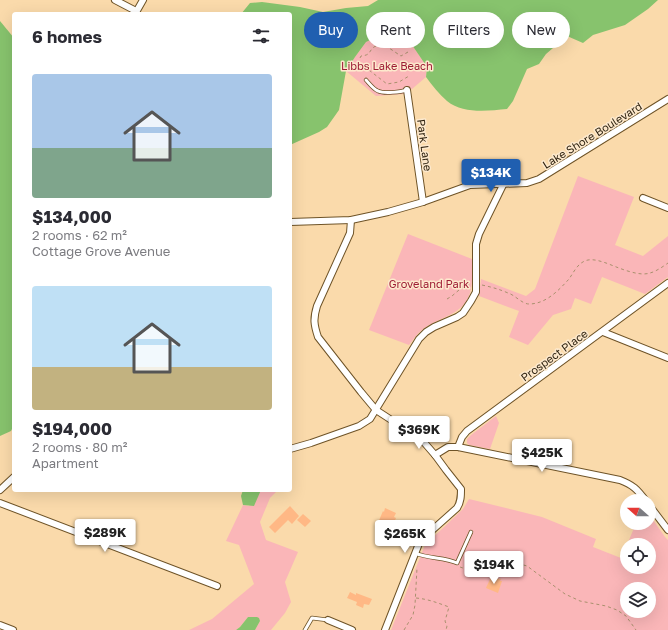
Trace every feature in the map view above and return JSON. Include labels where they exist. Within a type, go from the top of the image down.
[{"type":"street","points":[[115,0],[136,12],[143,0]]},
{"type":"street","name":"Park Lane","points":[[407,90],[423,202]]},
{"type":"street","name":"Lake Shore Boulevard","points":[[292,222],[351,220],[388,212],[423,202],[470,185],[527,183],[539,179],[668,99]]},
{"type":"street","points":[[292,448],[359,426],[370,419],[419,339],[434,327],[457,317],[471,302],[476,292],[476,244],[479,234],[504,183]]},
{"type":"street","points":[[643,198],[668,208]]},
{"type":"street","points":[[351,220],[350,233],[314,315],[314,326],[318,337],[376,410],[422,440],[462,489],[460,504],[457,508],[420,541],[385,630]]},
{"type":"street","name":"Prospect Place","points":[[458,447],[462,437],[467,431],[668,283]]},
{"type":"street","points":[[603,332],[668,358]]},
{"type":"street","points":[[435,455],[448,447],[458,447],[620,480],[638,490],[641,494]]},
{"type":"street","points":[[0,490],[12,479]]},
{"type":"street","points":[[0,503],[217,586]]},
{"type":"street","points":[[656,514],[668,530]]},
{"type":"street","points":[[328,620],[343,628],[352,630]]},
{"type":"street","points":[[0,625],[13,630]]},
{"type":"lane","points":[[366,80],[378,91],[402,92],[407,90]]},
{"type":"lane","points":[[415,553],[427,557],[451,560],[457,563],[471,532]]},
{"type":"lane","points":[[305,630],[312,618],[328,620]]},
{"type":"path","points":[[408,52],[401,56],[386,47],[375,47],[367,55],[361,56],[357,64],[361,67],[365,67],[387,84],[399,82],[409,76]]},
{"type":"path","points":[[480,285],[509,293],[522,302],[529,304],[540,302],[551,297],[578,266],[587,260],[597,260],[639,274],[649,274],[668,263]]},
{"type":"path","points":[[447,299],[466,284],[472,284]]},
{"type":"path","points":[[457,563],[461,567],[476,573],[486,572],[500,577],[510,564],[527,566],[565,594],[580,602],[606,606],[617,610],[626,616],[636,630]]},
{"type":"path","points":[[404,630],[413,614],[416,598],[417,567]]},
{"type":"path","points":[[416,598],[425,599],[449,607],[445,621],[447,626],[446,630]]},
{"type":"green space","name":"Libbs Lake Beach","points":[[366,42],[366,48],[414,48],[427,67],[426,77],[404,94],[376,96],[346,71]]},
{"type":"green space","points":[[578,176],[634,197],[615,245],[643,256],[668,236],[668,277],[645,294],[602,277],[591,304],[575,298],[571,309],[553,315],[528,345],[509,337],[519,311],[479,296],[481,279],[526,296],[535,289]]},
{"type":"green space","name":"Groveland Park","points":[[408,234],[472,259],[471,289],[464,304],[453,313],[423,329],[409,345],[369,330]]},
{"type":"green space","points":[[496,416],[499,423],[490,449],[469,445],[467,443],[467,439],[471,435]]},
{"type":"green space","points":[[260,492],[276,492],[270,498],[260,522],[266,540],[298,552],[285,582],[291,602],[285,613],[271,630],[255,630],[260,621],[248,617],[236,630],[189,630],[212,619],[254,584],[239,545],[226,541],[243,505],[249,506]]},
{"type":"green space","points":[[469,499],[542,517],[596,539],[593,547],[620,558],[620,574],[656,574],[656,538],[630,538],[633,530],[656,530],[656,524],[668,540],[668,630],[391,630],[425,545],[463,509]]},
{"type":"shaded area","points":[[378,0],[658,0],[625,25],[593,35],[583,43],[570,37],[570,12],[512,12],[512,48],[553,48],[546,54],[539,64],[527,69],[513,101],[507,109],[483,111],[468,110],[453,105],[438,92],[426,77],[427,67],[414,48],[425,48],[425,12],[366,12],[366,42],[346,71],[339,110],[327,127],[292,144],[292,12],[243,12],[250,3],[262,2],[300,7],[323,12],[368,6]]},
{"type":"shaded area","points":[[0,21],[12,36],[12,429],[11,431],[0,436]]},
{"type":"shaded area","points":[[242,492],[260,492],[254,506],[243,505],[241,496]]},
{"type":"shaded area","points":[[248,617],[259,618],[260,621],[255,630],[236,630],[240,627]]},
{"type":"building","points":[[290,506],[299,516],[292,524],[288,520],[275,533],[269,527]]},
{"type":"building","points":[[385,508],[396,513],[394,517],[396,518],[393,525],[395,526],[390,536],[381,533],[383,527],[377,525]]},
{"type":"building","points":[[303,514],[311,521],[305,527],[297,520]]},
{"type":"building","points":[[491,577],[501,579],[500,581],[502,581],[498,593],[486,588]]},
{"type":"building","points":[[350,592],[372,599],[369,605],[364,604],[363,608],[356,605],[357,602],[347,598]]}]
